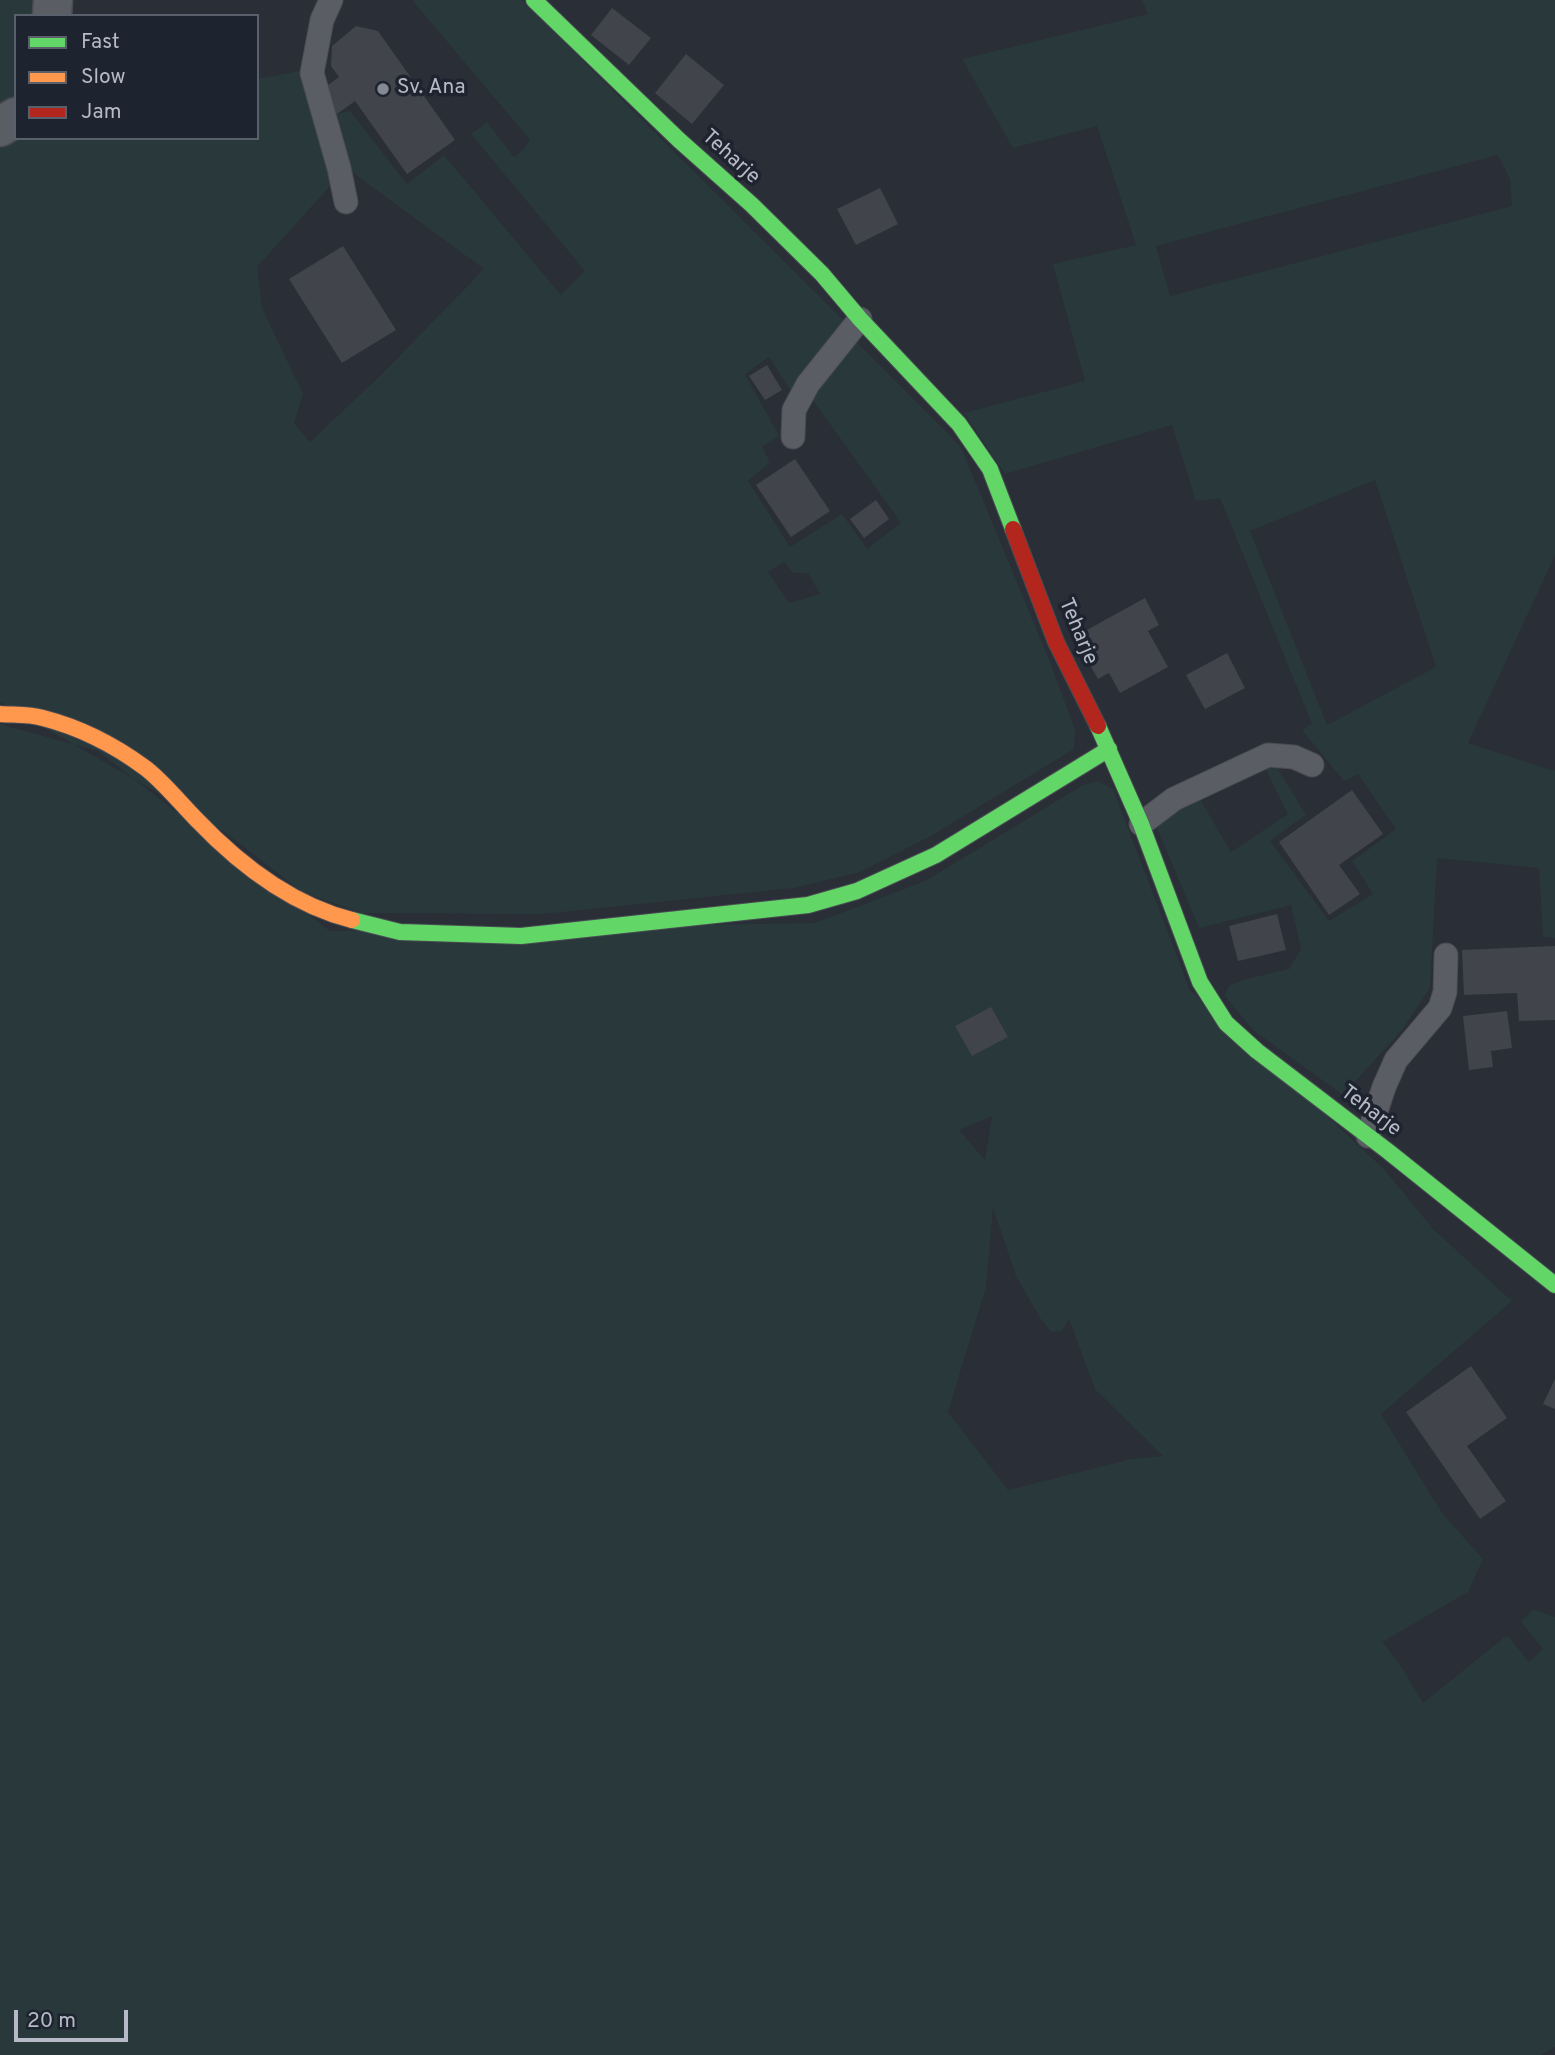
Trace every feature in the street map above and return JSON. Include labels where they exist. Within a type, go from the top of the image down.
[{"type":"street","name":"Teharje","points":[[534,0],[678,140],[752,205],[822,274],[860,319],[959,424],[990,469],[1056,642],[1109,749],[1141,824],[1200,982],[1226,1023],[1257,1051],[1555,1285]]},
{"type":"street","points":[[0,714],[41,717],[97,738],[146,768],[214,838],[258,876],[290,895],[339,917],[414,933],[521,936],[808,905],[857,891],[936,855],[1109,749]]},
{"type":"lane","points":[[331,0],[322,20],[312,73],[346,202]]},
{"type":"lane","points":[[793,438],[794,410],[808,384],[860,319]]},
{"type":"lane","points":[[1141,824],[1174,799],[1268,755],[1294,757],[1311,765]]},
{"type":"lane","points":[[1368,1136],[1396,1060],[1440,1008],[1445,992],[1446,955]]},
{"type":"shaded area","points":[[0,0],[47,0],[45,14],[14,14],[14,104],[0,120]]},
{"type":"shaded area","points":[[412,0],[522,0],[844,321],[806,375],[791,391],[769,357],[745,374],[779,436],[762,447],[770,462],[748,481],[790,547],[842,514],[867,549],[901,523],[812,399],[823,378],[855,341],[961,447],[1050,662],[1075,729],[1074,749],[931,836],[860,872],[794,888],[543,914],[361,913],[301,891],[219,828],[0,702],[0,136],[14,138],[14,140],[259,140],[259,79],[300,71],[327,155],[331,185],[257,267],[262,308],[303,394],[294,423],[310,442],[383,373],[484,269],[349,170],[337,114],[350,111],[407,184],[444,155],[561,295],[585,271],[471,134],[487,122],[514,157],[530,140]],"holes":[[[784,562],[793,573],[808,573],[820,594],[789,603],[768,572]]]},
{"type":"shaded area","points":[[1142,0],[1555,0],[1555,555],[1468,743],[1554,771],[1555,769],[1555,938],[1543,937],[1539,868],[1437,858],[1430,988],[1402,1030],[1343,1095],[1254,1031],[1224,995],[1230,985],[1242,980],[1289,969],[1301,949],[1291,905],[1199,928],[1157,828],[1165,813],[1197,794],[1231,852],[1288,814],[1263,764],[1275,764],[1306,815],[1270,841],[1329,921],[1373,894],[1352,861],[1396,829],[1358,774],[1344,781],[1302,730],[1312,724],[1220,498],[1196,501],[1172,425],[1005,474],[964,413],[1085,381],[1053,264],[1136,245],[1097,126],[1013,148],[962,59],[1148,14]],"holes":[[[1498,155],[1510,179],[1512,206],[1170,296],[1156,246]],[[1375,480],[1436,667],[1327,725],[1250,531]]]},
{"type":"shaded area","points":[[0,724],[98,751],[330,931],[815,923],[925,881],[1083,785],[1098,781],[1113,789],[1190,990],[1384,1169],[1433,1229],[1512,1301],[1381,1414],[1442,1513],[1483,1559],[1468,1592],[1382,1642],[1399,1663],[1423,1703],[1507,1635],[1529,1662],[1543,1649],[1521,1622],[1533,1609],[1555,1617],[1555,2047],[1541,2055],[0,2055]],"holes":[[[992,1117],[985,1160],[959,1130]],[[993,1208],[1016,1276],[1040,1318],[1051,1332],[1062,1331],[1069,1319],[1095,1389],[1163,1456],[1131,1459],[1008,1490],[948,1412],[986,1287]]]},
{"type":"building","points":[[612,8],[651,38],[629,65],[591,35]]},
{"type":"building","name":"Sv. Ana","points":[[356,26],[378,31],[455,140],[407,174],[355,101],[337,114],[320,91],[339,77],[331,66],[332,46]]},
{"type":"building","points":[[686,54],[724,85],[692,124],[655,93]]},
{"type":"building","points":[[880,188],[898,224],[856,245],[837,209]]},
{"type":"building","points":[[343,246],[396,330],[342,363],[289,279]]},
{"type":"building","points":[[767,365],[782,390],[765,400],[749,376]]},
{"type":"building","points":[[795,459],[830,511],[791,537],[756,485]]},
{"type":"building","points":[[876,500],[889,519],[864,538],[850,519]]},
{"type":"building","points":[[1145,598],[1159,625],[1148,631],[1168,667],[1120,693],[1109,673],[1098,679],[1074,637]]},
{"type":"building","points":[[1227,653],[1245,688],[1205,709],[1186,675]]},
{"type":"building","points":[[1352,790],[1383,834],[1339,865],[1360,894],[1329,915],[1279,842]]},
{"type":"building","points":[[1277,914],[1286,950],[1238,961],[1229,926]]},
{"type":"building","points":[[1555,946],[1555,1020],[1519,1021],[1517,993],[1464,995],[1462,950]]},
{"type":"building","points":[[991,1007],[1008,1037],[972,1056],[955,1026]]},
{"type":"building","points":[[1507,1011],[1512,1048],[1491,1051],[1493,1067],[1469,1070],[1463,1016]]},
{"type":"building","points":[[1471,1366],[1507,1418],[1467,1446],[1506,1501],[1480,1519],[1406,1412]]},
{"type":"building","points":[[1555,1379],[1555,1409],[1543,1404]]},
{"type":"traffic: fast","points":[[534,0],[822,274],[860,319],[959,424],[990,469],[1013,529]]},
{"type":"traffic: fast","points":[[1098,726],[1141,824],[1200,982],[1226,1023],[1257,1051],[1555,1285]]},
{"type":"traffic: fast","points":[[352,920],[400,932],[521,936],[808,905],[857,891],[936,855],[1109,749]]},
{"type":"traffic: slow","points":[[0,714],[33,716],[56,722],[120,751],[157,778],[230,852],[268,881],[308,904],[352,920]]},
{"type":"traffic: jam","points":[[1013,529],[1056,642],[1098,726]]},
{"type":"place","name":"Sv. Ana","points":[[383,89]]}]
